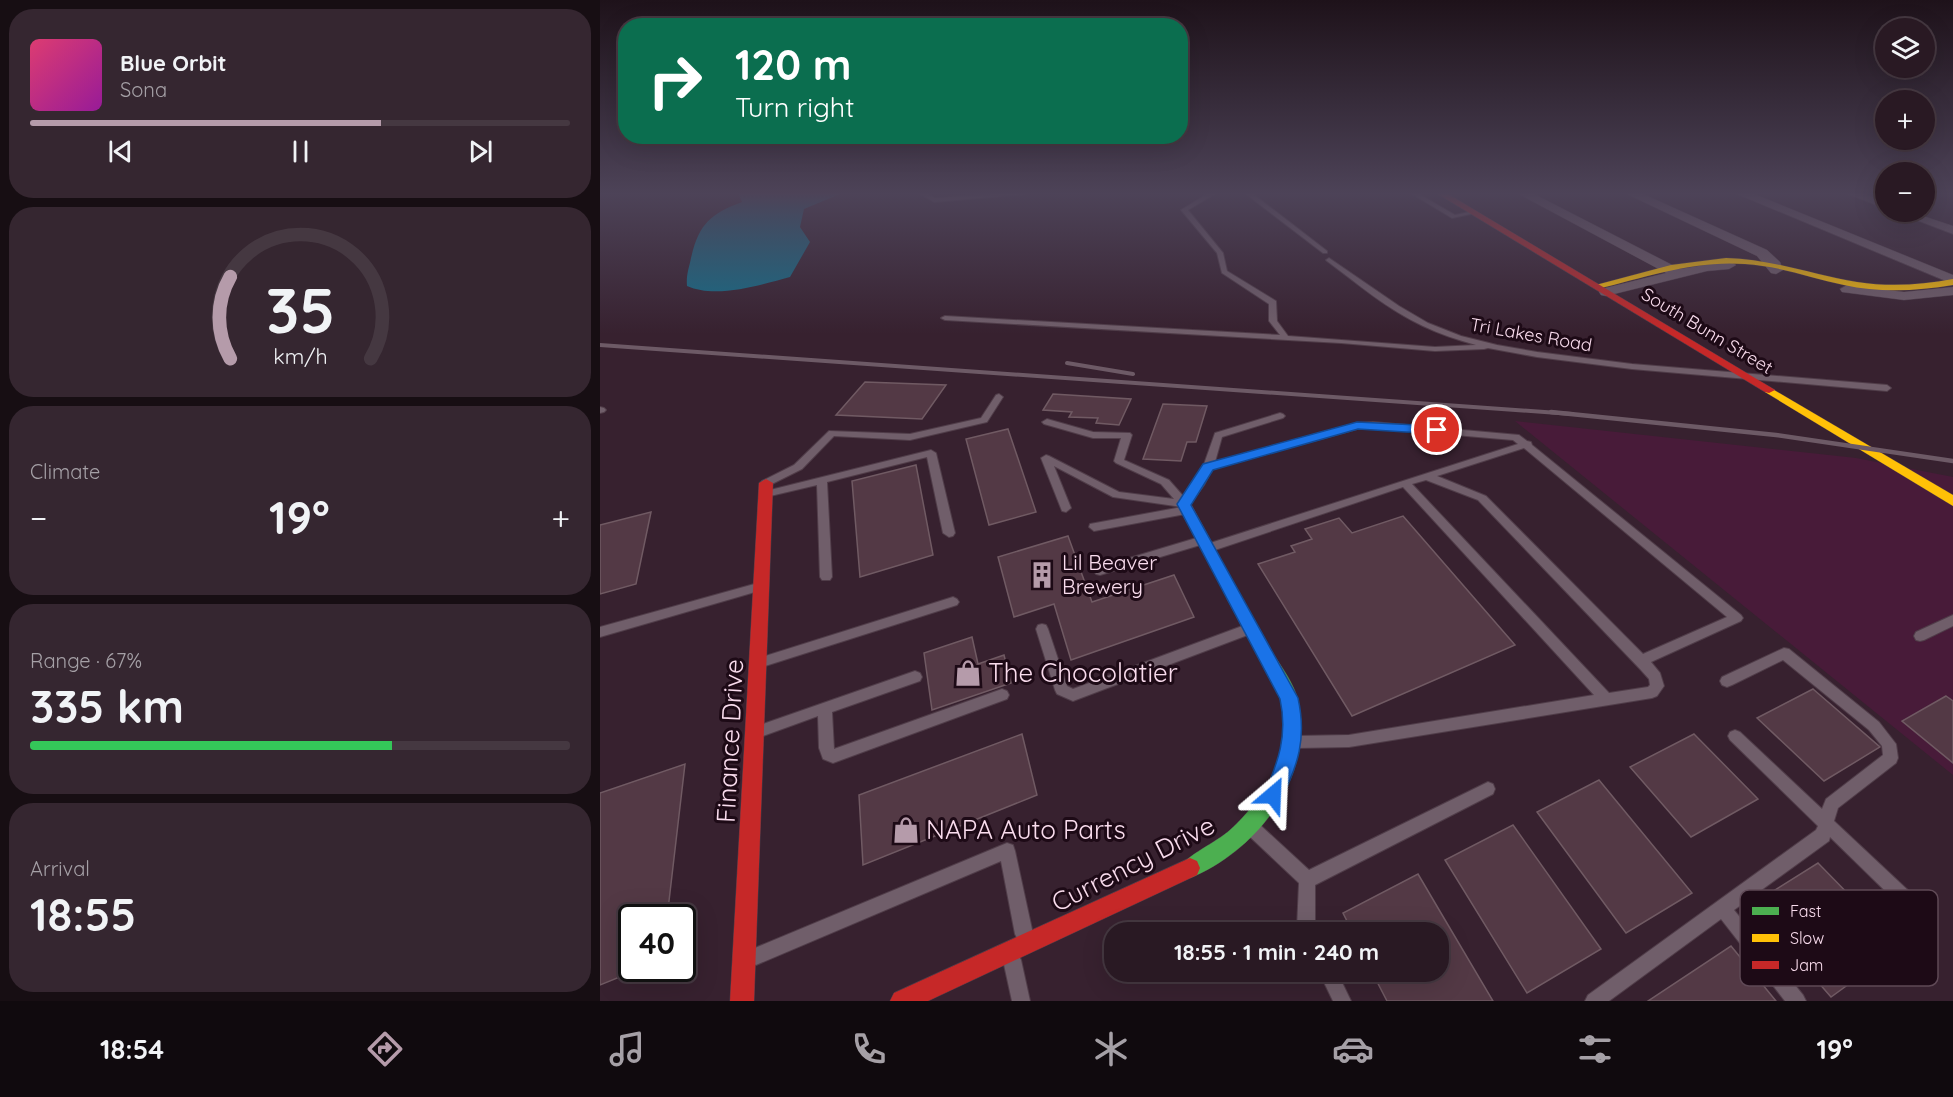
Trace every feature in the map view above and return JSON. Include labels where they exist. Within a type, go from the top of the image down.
[{"type":"street","name":"South Bunn Street","points":[[1520,241],[1953,501]]},
{"type":"street","points":[[1614,241],[1673,272]]},
{"type":"street","points":[[1735,241],[1762,253],[1775,267],[1848,289],[1904,296],[1953,291]]},
{"type":"street","points":[[1856,241],[1953,281]]},
{"type":"street","points":[[1602,289],[1673,272],[1726,266],[1775,267],[1874,287],[1906,289],[1953,281]]},
{"type":"street","name":"Finance Drive","points":[[742,1001],[766,488]]},
{"type":"street","name":"Currency Drive","points":[[902,1001],[935,993],[1018,947],[1196,865],[1227,847],[1250,826],[1273,795],[1286,769],[1292,742],[1294,720],[1289,698],[1186,507]]},
{"type":"lane","points":[[1210,241],[1220,253],[1224,272],[1273,303],[1273,321],[1286,338]]},
{"type":"lane","name":"Tri Lakes Road","points":[[1308,241],[1413,319],[1440,331],[1490,346],[1596,362],[1887,388]]},
{"type":"lane","points":[[945,318],[1453,350],[1490,346]]},
{"type":"lane","points":[[766,488],[798,467],[832,433],[910,437],[943,431],[984,420],[999,397]]},
{"type":"lane","points":[[1094,527],[1186,507],[1208,467],[1218,435],[1231,429],[1280,416]]},
{"type":"lane","points":[[1047,422],[1093,435],[1127,435],[1119,461],[1165,482],[1186,507]]},
{"type":"lane","points":[[1208,467],[1357,426],[1373,424],[1516,437],[1528,444],[1737,618],[1641,661]]},
{"type":"lane","points":[[1100,571],[1206,544],[1528,444]]},
{"type":"lane","points":[[766,488],[822,480],[931,453],[949,533]]},
{"type":"lane","points":[[1066,508],[1046,458],[1117,495],[1186,507]]},
{"type":"lane","points":[[1292,742],[1349,741],[1652,692],[1657,686],[1655,677],[1641,661],[1482,498],[1426,476]]},
{"type":"lane","points":[[822,480],[826,577]]},
{"type":"lane","points":[[1405,483],[1606,699]]},
{"type":"lane","points":[[600,632],[762,586]]},
{"type":"lane","points":[[758,663],[953,602]]},
{"type":"lane","points":[[1920,636],[1953,620]]},
{"type":"lane","points":[[1042,629],[1062,690],[1073,695],[1252,628]]},
{"type":"lane","points":[[1727,681],[1784,653],[1874,726],[1889,744],[1891,758],[1831,804],[1823,835],[1749,890]]},
{"type":"lane","points":[[755,732],[915,677]]},
{"type":"lane","points":[[825,708],[826,748],[828,754],[833,756],[1002,696]]},
{"type":"lane","points":[[1735,736],[1896,890]]},
{"type":"lane","points":[[1307,880],[1488,789]]},
{"type":"lane","points":[[1250,826],[1307,880],[1306,922]]},
{"type":"lane","points":[[744,960],[1007,851],[1018,947],[1021,1001]]},
{"type":"lane","points":[[1594,1001],[1740,896]]},
{"type":"lane","points":[[1723,909],[1740,930]]},
{"type":"lane","points":[[1333,982],[1342,1001]]},
{"type":"lane","points":[[1785,986],[1797,1001]]},
{"type":"shaded area","points":[[1515,421],[1856,458],[1953,477],[1953,775]]},
{"type":"water","points":[[696,241],[810,242],[790,277],[752,287],[724,291],[699,290],[687,286],[687,275]]},
{"type":"building","points":[[865,382],[946,385],[922,419],[836,415]]},
{"type":"building","points":[[1053,394],[1131,399],[1119,425],[1096,423],[1098,418],[1069,417],[1072,412],[1043,410]]},
{"type":"building","points":[[1163,404],[1207,406],[1196,442],[1187,442],[1181,461],[1143,459]]},
{"type":"building","points":[[1008,429],[1036,512],[989,525],[966,439]]},
{"type":"building","points":[[916,465],[933,555],[860,577],[852,481]]},
{"type":"building","points":[[651,512],[636,584],[600,594],[600,525]]},
{"type":"building","points":[[1403,516],[1515,645],[1352,716],[1258,564],[1295,552],[1291,546],[1312,539],[1305,529],[1339,518],[1352,533]]},
{"type":"building","points":[[1068,536],[1092,602],[1174,575],[1194,617],[1071,660],[1054,604],[1014,617],[998,557]]},
{"type":"building","name":"The Chocolatier","points":[[972,637],[978,664],[1004,655],[1011,683],[932,710],[924,653]]},
{"type":"building","points":[[1813,689],[1880,747],[1824,781],[1757,718]]},
{"type":"building","points":[[1946,696],[1953,701],[1953,763],[1902,721]]},
{"type":"building","name":"NAPA Auto Parts","points":[[1022,734],[1037,795],[863,865],[859,795]]},
{"type":"building","points":[[1694,734],[1758,799],[1691,837],[1630,767]]},
{"type":"building","points":[[685,764],[669,904],[618,904],[618,978],[600,985],[600,793]]},
{"type":"building","points":[[1599,780],[1692,893],[1626,933],[1537,812]]},
{"type":"building","points":[[1513,825],[1601,949],[1527,993],[1445,860]]},
{"type":"building","points":[[1818,863],[1844,890],[1775,890]]},
{"type":"building","points":[[1418,874],[1446,922],[1348,922],[1343,913]]},
{"type":"building","points":[[1449,926],[1493,1001],[1387,1001],[1377,982],[1449,982]]},
{"type":"building","points":[[1731,946],[1740,957],[1740,986],[1764,986],[1776,1001],[1648,1001]]},
{"type":"building","points":[[1821,986],[1846,986],[1831,997]]},
{"type":"railway","points":[[600,345],[1567,414]]},
{"type":"railway","points":[[1067,363],[1133,374]]},
{"type":"railway","points":[[1551,412],[1567,414]]},
{"type":"railway","points":[[1567,414],[1572,414]]},
{"type":"railway","points":[[1567,414],[1776,435],[1953,461]]},
{"type":"traffic: fast","points":[[1190,868],[1235,840],[1254,821],[1270,800],[1282,777],[1290,752],[1292,726],[1288,696],[1235,599]]},
{"type":"traffic: slow","points":[[1597,286],[1689,264],[1726,260],[1774,265],[1869,287],[1905,288],[1953,282]]},
{"type":"traffic: slow","points":[[1769,390],[1953,501]]},
{"type":"traffic: jam","points":[[1520,241],[1769,390]]},
{"type":"traffic: jam","points":[[742,1001],[766,483]]},
{"type":"traffic: jam","points":[[1184,504],[1235,599]]},
{"type":"traffic: jam","points":[[902,1001],[1190,868]]},
{"type":"place","name":"Lil Beaver Brewery","points":[[1042,575]]},
{"type":"place","name":"The Chocolatier","points":[[968,673]]},
{"type":"place","name":"NAPA Auto Parts","points":[[906,830]]},
{"type":"route","points":[[1273,795],[1286,769],[1292,742],[1294,720],[1289,698],[1184,504],[1200,483],[1208,467],[1357,426],[1373,424],[1437,430]]}]
